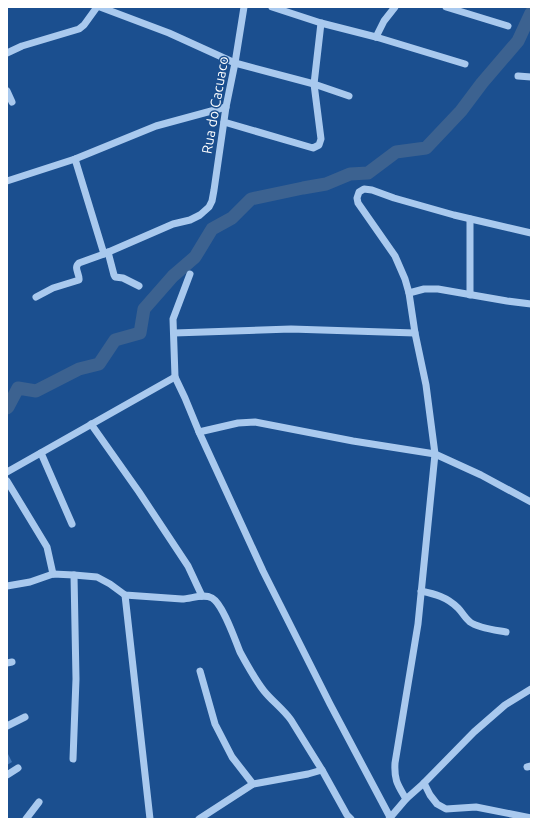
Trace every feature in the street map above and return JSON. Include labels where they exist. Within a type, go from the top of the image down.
[{"type":"street","points":[[7,53],[22,46],[79,29],[98,7],[169,33],[235,63],[314,84],[349,96]]},
{"type":"street","name":"Rua do Cacuaco","points":[[106,253],[172,224],[190,220],[200,215],[209,207],[214,190],[226,107],[244,7]]},
{"type":"street","points":[[272,7],[465,64]]},
{"type":"street","points":[[376,37],[384,21],[395,7]]},
{"type":"street","points":[[446,7],[508,26]]},
{"type":"street","points":[[224,122],[313,148],[319,146],[321,140],[314,84],[321,22]]},
{"type":"street","points":[[518,76],[531,77]]},
{"type":"street","points":[[7,91],[12,102]]},
{"type":"street","points":[[7,181],[75,159],[156,126],[226,107]]},
{"type":"street","points":[[75,159],[115,277],[123,278],[139,286]]},
{"type":"street","points":[[406,799],[396,781],[394,772],[418,624],[435,454],[426,385],[408,293],[402,272],[395,256],[358,203],[357,198],[359,192],[364,189],[372,190],[394,198],[470,219],[531,233]]},
{"type":"street","points":[[470,219],[470,295]]},
{"type":"street","points":[[36,297],[53,288],[79,280],[76,265],[106,253]]},
{"type":"street","points":[[190,274],[173,319],[175,377],[263,572],[390,819],[406,799],[424,783],[474,732],[505,705],[531,689]]},
{"type":"street","points":[[408,293],[432,289],[531,304]]},
{"type":"street","points":[[174,333],[292,328],[415,333]]},
{"type":"street","points":[[7,472],[175,377]]},
{"type":"street","points":[[199,432],[238,423],[255,422],[353,441],[435,454],[481,475],[531,502]]},
{"type":"street","points":[[91,424],[139,492],[188,566],[202,596]]},
{"type":"street","points":[[41,453],[72,524]]},
{"type":"street","points":[[7,481],[47,547],[53,574]]},
{"type":"street","points":[[7,586],[30,582],[53,574],[74,575],[97,577],[125,595],[182,599],[202,596],[212,598],[219,606],[240,652],[255,677],[264,691],[288,715],[322,770],[347,815],[351,819]]},
{"type":"street","points":[[73,759],[76,678],[74,575]]},
{"type":"street","points":[[421,591],[436,594],[448,600],[458,608],[468,621],[474,624],[506,632]]},
{"type":"street","points":[[125,595],[150,819]]},
{"type":"street","points":[[200,671],[214,724],[232,757],[253,784]]},
{"type":"street","points":[[7,726],[25,717]]},
{"type":"street","points":[[7,775],[18,768]]},
{"type":"street","points":[[199,819],[253,784],[322,770]]},
{"type":"street","points":[[424,783],[430,795],[437,804],[446,809],[476,807],[531,818]]},
{"type":"street","points":[[26,819],[39,802]]},
{"type":"building","points":[[7,752],[12,762],[7,765]]},
{"type":"waterway","points":[[7,408],[18,388],[36,391],[79,369],[99,364],[115,340],[140,333],[144,309],[173,276],[195,257],[212,229],[232,218],[251,199],[326,184],[350,174],[368,173],[396,152],[426,148],[461,111],[482,83],[518,41],[531,13]]}]
